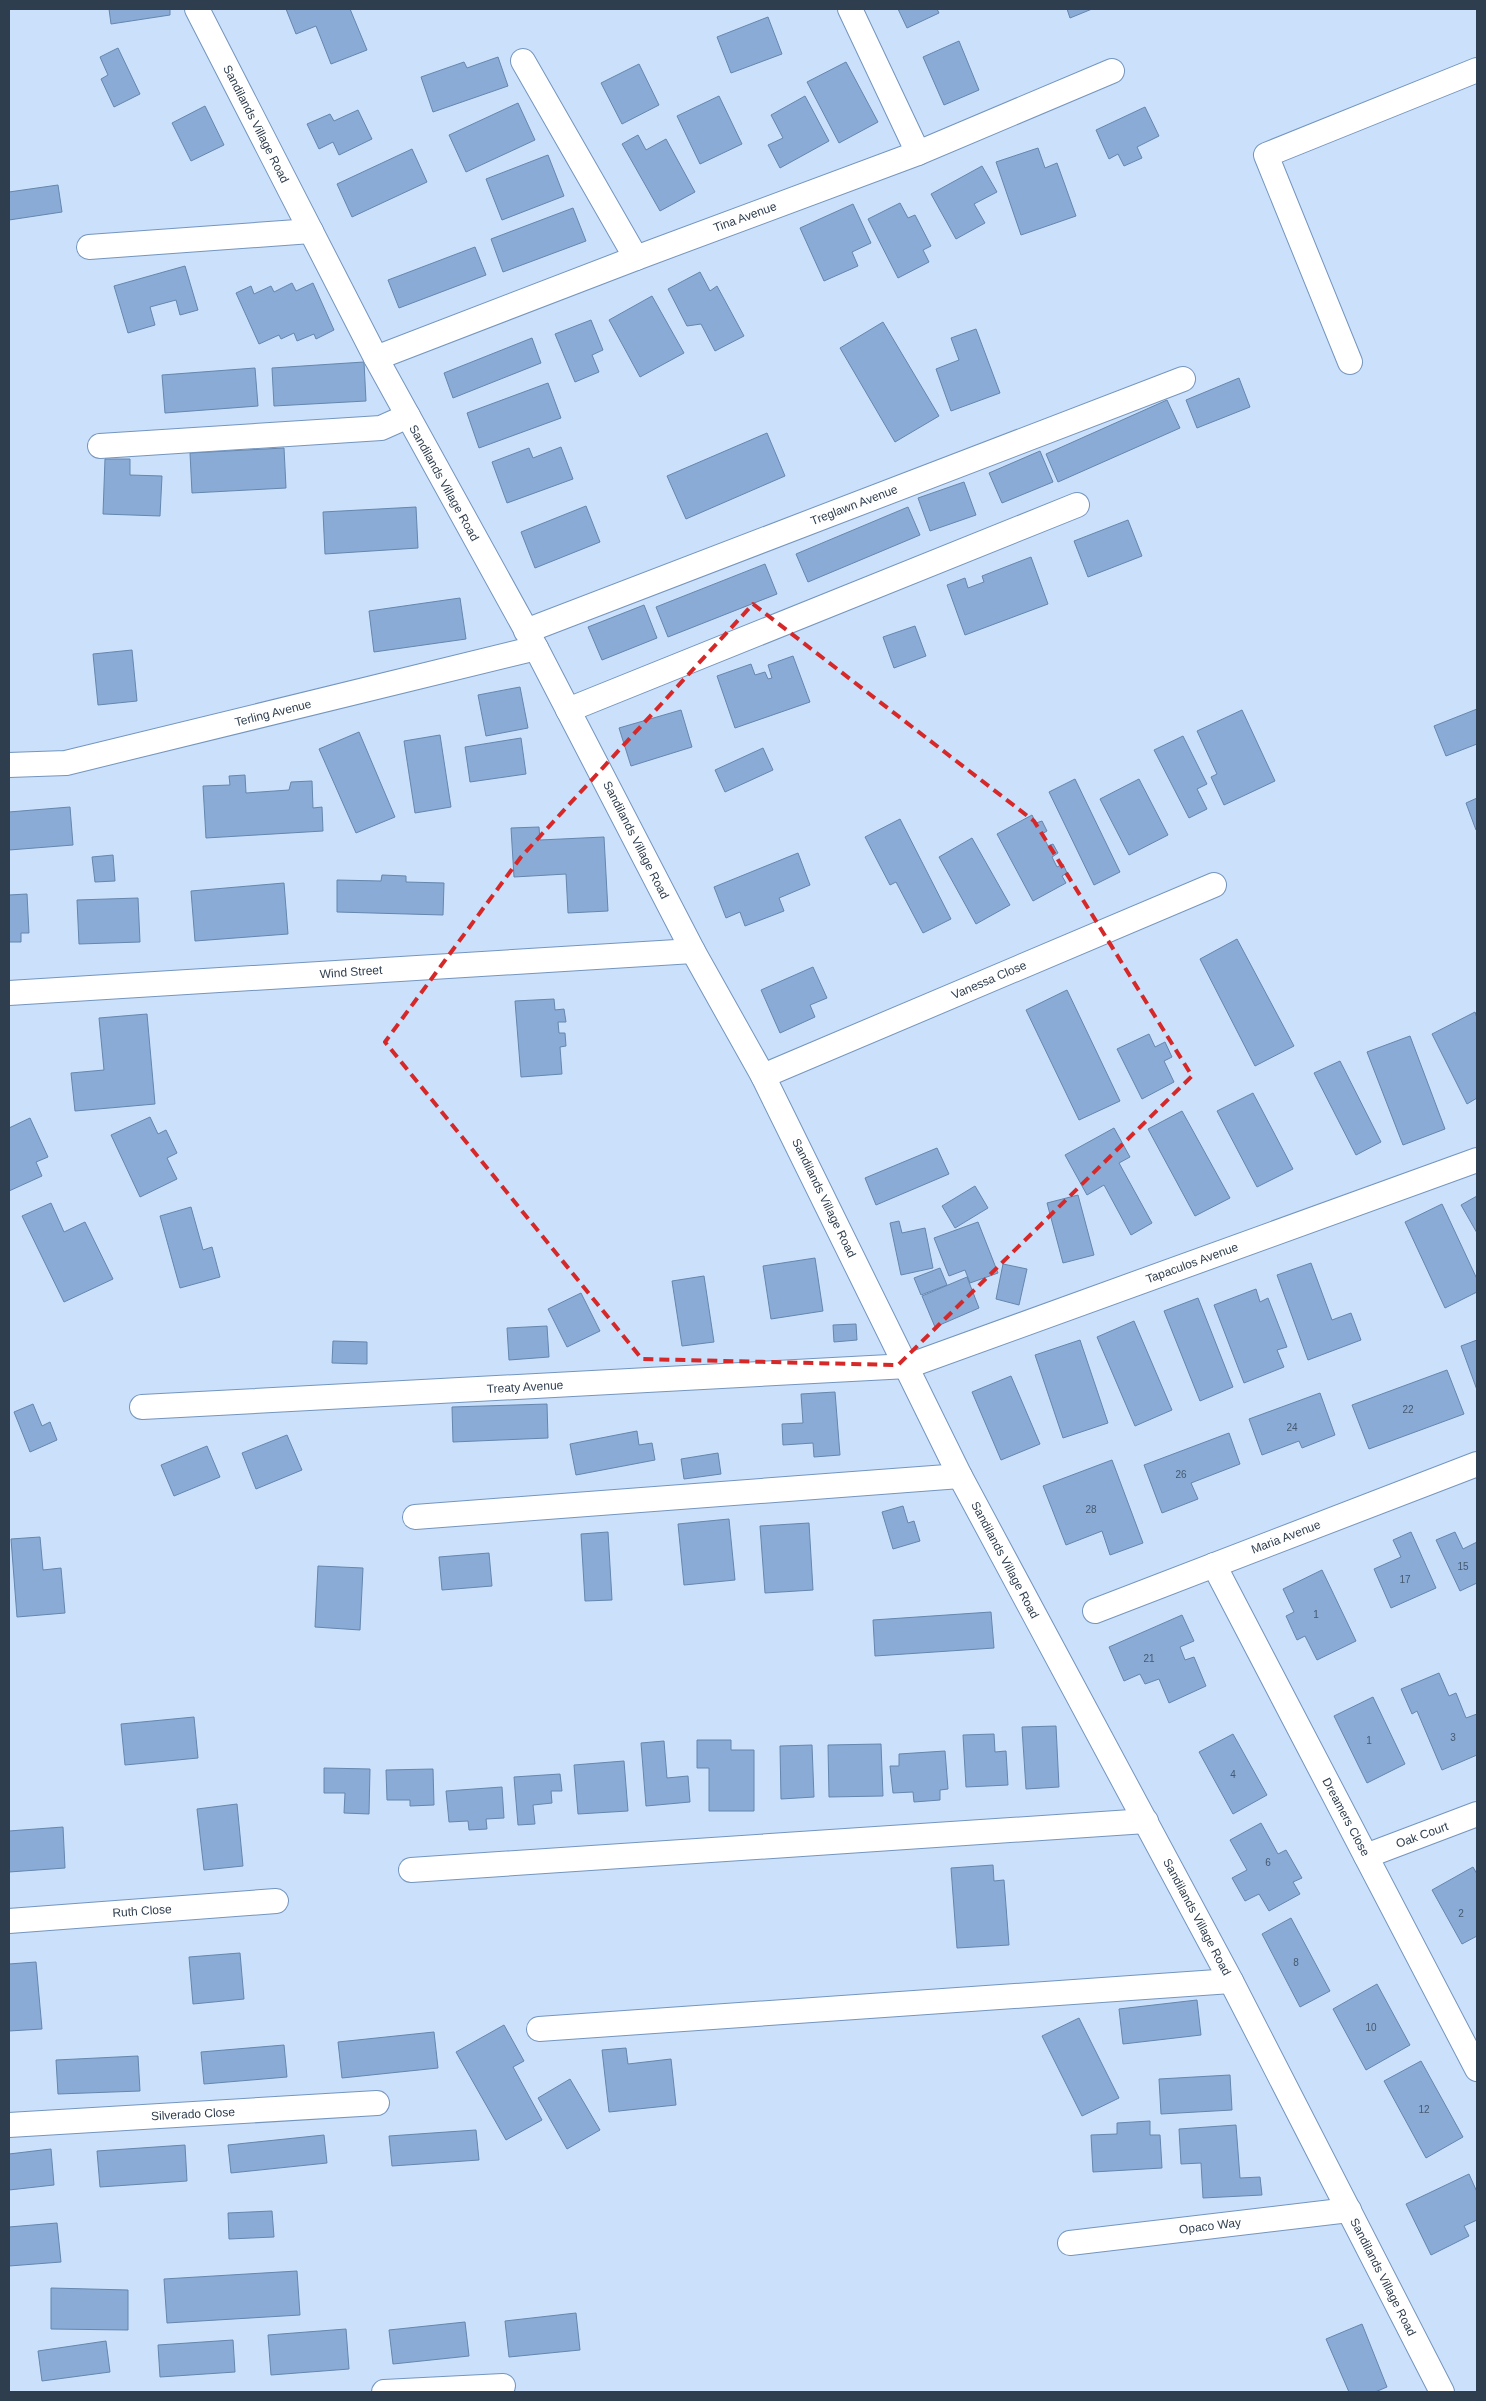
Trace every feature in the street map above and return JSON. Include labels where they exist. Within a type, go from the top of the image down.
[{"type":"street","name":"Sandilands Village Road","points":[[197,9],[376,358],[531,640],[693,950],[763,1076],[908,1366],[960,1476],[1231,1981],[1442,2392]]},
{"type":"street","points":[[850,9],[918,153]]},
{"type":"street","points":[[523,61],[636,258]]},
{"type":"street","name":"Tina Avenue","points":[[376,358],[636,258],[918,153],[1112,70]]},
{"type":"street","points":[[1350,362],[1266,155],[1477,70]]},
{"type":"street","points":[[89,247],[311,231]]},
{"type":"street","name":"Treglawn Avenue","points":[[531,640],[1183,380]]},
{"type":"street","points":[[100,446],[381,428],[408,416]]},
{"type":"street","points":[[568,710],[1077,505]]},
{"type":"street","name":"Terling Avenue","points":[[9,765],[66,763],[531,640]]},
{"type":"street","name":"Vanessa Close","points":[[763,1076],[1214,885]]},
{"type":"street","name":"Wind Street","points":[[9,993],[693,950]]},
{"type":"street","name":"Tapaculos Avenue","points":[[908,1366],[1477,1160]]},
{"type":"street","name":"Treaty Avenue","points":[[142,1407],[908,1366]]},
{"type":"street","name":"Maria Avenue","points":[[1095,1611],[1477,1464]]},
{"type":"street","points":[[414,1517],[960,1476]]},
{"type":"street","name":"Dreamers Close","points":[[1214,1565],[1477,2069]]},
{"type":"street","name":"Oak Court","points":[[1366,1856],[1477,1814]]},
{"type":"street","points":[[411,1870],[1146,1822]]},
{"type":"street","name":"Ruth Close","points":[[9,1921],[276,1901]]},
{"type":"street","points":[[539,2029],[1231,1981]]},
{"type":"street","name":"Silverado Close","points":[[9,2125],[377,2103]]},
{"type":"street","name":"Opaco Way","points":[[1070,2243],[1349,2210]]},
{"type":"street","points":[[384,2392],[503,2386]]},
{"type":"highlighted area","points":[[753,604],[1034,821],[1192,1076],[898,1365],[642,1359],[385,1042],[521,857]]},
{"type":"building","points":[[109,9],[170,9],[170,15],[111,24]]},
{"type":"building","points":[[286,9],[350,9],[367,50],[331,64],[316,26],[296,34]]},
{"type":"building","points":[[898,9],[937,9],[939,13],[907,28]]},
{"type":"building","points":[[1067,9],[1092,9],[1070,18]]},
{"type":"building","points":[[768,17],[782,54],[731,73],[717,37]]},
{"type":"building","points":[[959,41],[979,90],[944,105],[923,57]]},
{"type":"building","points":[[118,48],[140,94],[114,107],[101,79],[108,75],[100,57]]},
{"type":"building","points":[[498,57],[508,86],[433,112],[421,77],[464,62],[467,68]]},
{"type":"building","points":[[846,62],[878,122],[839,143],[807,82]]},
{"type":"building","points":[[639,64],[659,105],[622,124],[601,83]]},
{"type":"building","points":[[719,96],[742,144],[700,164],[677,116]]},
{"type":"building","points":[[805,96],[829,141],[780,168],[768,145],[783,138],[771,115]]},
{"type":"building","points":[[518,103],[535,140],[466,172],[449,135]]},
{"type":"building","points":[[205,106],[224,145],[191,161],[172,123]]},
{"type":"building","points":[[1145,107],[1159,136],[1137,147],[1142,158],[1124,166],[1118,154],[1109,159],[1096,130]]},
{"type":"building","points":[[358,110],[372,139],[339,155],[333,142],[319,149],[307,124],[330,114],[334,121]]},
{"type":"building","points":[[638,135],[646,150],[666,139],[695,192],[660,211],[622,144]]},
{"type":"building","points":[[1038,148],[1045,168],[1057,163],[1076,216],[1021,235],[996,162]]},
{"type":"building","points":[[412,149],[427,182],[352,217],[337,184]]},
{"type":"building","points":[[548,155],[564,196],[502,220],[486,179]]},
{"type":"building","points":[[982,166],[997,192],[974,204],[985,223],[956,239],[931,194]]},
{"type":"building","points":[[58,185],[62,212],[9,220],[9,192]]},
{"type":"building","points":[[900,203],[908,218],[915,215],[931,246],[923,250],[929,262],[898,278],[868,219]]},
{"type":"building","points":[[853,204],[871,243],[852,252],[858,266],[824,281],[800,228]]},
{"type":"building","points":[[573,208],[586,241],[503,272],[491,239]]},
{"type":"building","points":[[475,247],[486,275],[399,308],[388,280]]},
{"type":"building","points":[[185,266],[198,310],[180,315],[176,300],[150,307],[155,325],[128,333],[114,286]]},
{"type":"building","points":[[700,272],[710,291],[717,286],[744,336],[715,351],[701,324],[687,326],[668,289]]},
{"type":"building","points":[[292,283],[296,291],[313,283],[334,330],[316,339],[314,334],[297,341],[294,333],[281,339],[279,335],[259,344],[236,293],[251,286],[254,294],[271,286],[274,292]]},
{"type":"building","points":[[652,296],[684,353],[640,377],[609,320]]},
{"type":"building","points":[[591,320],[603,350],[592,355],[599,372],[575,382],[555,334]]},
{"type":"building","points":[[883,322],[939,416],[895,442],[840,348]]},
{"type":"building","points":[[976,329],[1000,393],[951,411],[936,369],[959,360],[951,338]]},
{"type":"building","points":[[532,338],[541,363],[453,398],[444,373]]},
{"type":"building","points":[[364,362],[366,401],[274,406],[272,368]]},
{"type":"building","points":[[255,368],[258,406],[165,413],[162,375]]},
{"type":"building","points":[[1239,378],[1250,407],[1197,428],[1186,400]]},
{"type":"building","points":[[548,383],[561,418],[479,448],[467,413]]},
{"type":"building","points":[[1167,400],[1180,428],[1058,482],[1046,454]]},
{"type":"building","points":[[767,433],[785,476],[686,519],[667,476]]},
{"type":"building","points":[[561,447],[573,479],[507,503],[492,462],[529,448],[533,458]]},
{"type":"building","points":[[284,448],[286,488],[192,493],[190,453]]},
{"type":"building","points":[[1040,451],[1053,482],[1002,503],[989,473]]},
{"type":"building","points":[[105,459],[130,459],[130,475],[162,476],[160,516],[103,514]]},
{"type":"building","points":[[964,482],[976,515],[930,531],[918,498]]},
{"type":"building","points":[[586,506],[600,542],[535,568],[521,532]]},
{"type":"building","points":[[416,507],[418,548],[325,554],[323,512]]},
{"type":"building","points":[[908,507],[920,535],[808,582],[796,554]]},
{"type":"building","points":[[1128,520],[1142,556],[1088,577],[1074,541]]},
{"type":"building","points":[[1031,557],[1048,604],[965,635],[947,585],[965,578],[968,588],[984,582],[982,576]]},
{"type":"building","points":[[765,564],[777,594],[668,637],[656,607]]},
{"type":"building","points":[[460,598],[466,639],[374,652],[369,611]]},
{"type":"building","points":[[644,605],[657,638],[602,660],[588,627]]},
{"type":"building","points":[[915,626],[926,656],[894,668],[883,637]]},
{"type":"building","points":[[132,650],[137,701],[98,705],[93,654]]},
{"type":"building","points":[[793,656],[810,702],[735,728],[717,676],[751,664],[755,675],[765,672],[768,679],[772,678],[768,665]]},
{"type":"building","points":[[520,687],[528,728],[486,736],[478,695]]},
{"type":"building","points":[[1477,709],[1477,744],[1446,756],[1434,726]]},
{"type":"building","points":[[681,710],[692,747],[631,766],[619,728]]},
{"type":"building","points":[[1242,710],[1275,781],[1224,805],[1211,777],[1217,774],[1197,731]]},
{"type":"building","points":[[359,732],[395,817],[356,833],[319,749]]},
{"type":"building","points":[[440,735],[451,807],[415,813],[404,741]]},
{"type":"building","points":[[1183,736],[1207,784],[1197,789],[1207,809],[1189,818],[1154,750]]},
{"type":"building","points":[[521,738],[526,774],[470,782],[465,747]]},
{"type":"building","points":[[763,748],[773,770],[725,792],[715,770]]},
{"type":"building","points":[[245,775],[246,793],[289,790],[291,782],[312,781],[313,808],[322,807],[323,831],[206,838],[203,786],[230,785],[229,776]]},
{"type":"building","points":[[1075,779],[1120,872],[1094,885],[1049,792]]},
{"type":"building","points":[[1139,779],[1168,835],[1129,855],[1100,799]]},
{"type":"building","points":[[1477,798],[1477,829],[1476,830],[1466,803]]},
{"type":"building","points":[[70,807],[73,845],[9,850],[9,812]]},
{"type":"building","points":[[1032,815],[1036,823],[1042,821],[1047,831],[1042,834],[1048,846],[1053,844],[1058,853],[1052,857],[1057,867],[1063,864],[1067,873],[1062,876],[1066,883],[1033,901],[997,834]]},
{"type":"building","points":[[900,819],[951,919],[923,933],[896,882],[890,885],[865,837]]},
{"type":"building","points":[[539,827],[540,840],[604,837],[608,911],[568,913],[566,874],[514,877],[511,828]]},
{"type":"building","points":[[972,838],[1010,905],[976,924],[939,857]]},
{"type":"building","points":[[798,853],[810,885],[779,898],[784,911],[745,926],[740,912],[726,918],[714,887]]},
{"type":"building","points":[[113,855],[115,881],[95,882],[92,857]]},
{"type":"building","points":[[382,875],[406,876],[406,882],[444,883],[443,915],[337,912],[337,880],[381,881]]},
{"type":"building","points":[[284,883],[288,934],[195,941],[191,891]]},
{"type":"building","points":[[27,894],[29,933],[21,933],[21,942],[9,942],[9,895]]},
{"type":"building","points":[[138,898],[140,942],[79,944],[77,900]]},
{"type":"building","points":[[1237,939],[1294,1046],[1255,1066],[1200,959]]},
{"type":"building","points":[[813,967],[827,998],[810,1005],[815,1017],[780,1033],[761,990]]},
{"type":"building","points":[[1067,990],[1120,1101],[1079,1120],[1026,1010]]},
{"type":"building","points":[[554,999],[555,1010],[564,1009],[566,1022],[558,1022],[559,1033],[565,1033],[566,1046],[560,1047],[562,1074],[521,1077],[515,1001]]},
{"type":"building","points":[[1475,1012],[1477,1018],[1477,1098],[1467,1104],[1432,1034]]},
{"type":"building","points":[[147,1014],[155,1104],[75,1111],[71,1073],[104,1070],[99,1018]]},
{"type":"building","points":[[1149,1034],[1155,1047],[1165,1042],[1172,1057],[1164,1061],[1174,1082],[1142,1099],[1117,1049]]},
{"type":"building","points":[[1410,1036],[1445,1129],[1403,1145],[1367,1052]]},
{"type":"building","points":[[1340,1061],[1381,1142],[1356,1155],[1314,1073]]},
{"type":"building","points":[[1253,1093],[1293,1169],[1257,1187],[1217,1111]]},
{"type":"building","points":[[1182,1111],[1230,1198],[1195,1216],[1148,1129]]},
{"type":"building","points":[[150,1117],[158,1134],[166,1130],[177,1153],[167,1158],[177,1179],[140,1197],[111,1135]]},
{"type":"building","points":[[30,1118],[48,1157],[36,1162],[42,1176],[9,1191],[9,1128]]},
{"type":"building","points":[[1114,1128],[1130,1157],[1119,1163],[1152,1223],[1131,1235],[1104,1185],[1087,1195],[1065,1155]]},
{"type":"building","points":[[937,1148],[949,1174],[876,1205],[865,1178]]},
{"type":"building","points":[[975,1186],[988,1208],[955,1228],[942,1206]]},
{"type":"building","points":[[1078,1195],[1094,1255],[1063,1263],[1047,1203]]},
{"type":"building","points":[[1477,1196],[1477,1233],[1461,1205]]},
{"type":"building","points":[[51,1203],[64,1232],[85,1222],[113,1279],[64,1302],[22,1216]]},
{"type":"building","points":[[1442,1204],[1477,1279],[1477,1292],[1445,1308],[1405,1222]]},
{"type":"building","points":[[191,1207],[203,1250],[212,1247],[220,1277],[180,1288],[160,1216]]},
{"type":"building","points":[[899,1221],[902,1233],[925,1228],[933,1268],[901,1275],[890,1223]]},
{"type":"building","points":[[978,1222],[998,1273],[970,1283],[965,1270],[949,1276],[934,1238]]},
{"type":"building","points":[[815,1258],[823,1311],[771,1319],[763,1266]]},
{"type":"building","points":[[1311,1263],[1332,1320],[1351,1313],[1361,1340],[1308,1360],[1277,1275]]},
{"type":"building","points":[[1003,1264],[1027,1269],[1019,1305],[996,1299]]},
{"type":"building","points":[[940,1268],[947,1285],[921,1295],[914,1278]]},
{"type":"building","points":[[704,1276],[714,1342],[682,1346],[672,1281]]},
{"type":"building","points":[[967,1277],[979,1308],[935,1327],[922,1296]]},
{"type":"building","points":[[1256,1289],[1260,1302],[1268,1298],[1287,1347],[1277,1350],[1284,1367],[1244,1383],[1214,1305]]},
{"type":"building","points":[[581,1293],[600,1331],[567,1347],[548,1309]]},
{"type":"building","points":[[1198,1298],[1233,1387],[1200,1401],[1164,1311]]},
{"type":"building","points":[[1134,1321],[1172,1410],[1135,1426],[1097,1337]]},
{"type":"building","points":[[856,1324],[857,1340],[834,1342],[833,1325]]},
{"type":"building","points":[[547,1326],[549,1357],[509,1360],[507,1328]]},
{"type":"building","points":[[1080,1340],[1108,1423],[1063,1438],[1035,1355]]},
{"type":"building","points":[[1477,1340],[1477,1390],[1461,1346]]},
{"type":"building","points":[[333,1341],[367,1342],[367,1364],[332,1363]]},
{"type":"building","points":[[1447,1370],[1464,1414],[1369,1449],[1352,1405]]},
{"type":"building","points":[[1011,1376],[1040,1444],[1001,1460],[972,1392]]},
{"type":"building","points":[[835,1392],[840,1455],[814,1457],[813,1443],[783,1445],[782,1424],[803,1423],[801,1394]]},
{"type":"building","points":[[1320,1393],[1335,1435],[1302,1448],[1299,1441],[1262,1455],[1249,1419]]},
{"type":"building","points":[[33,1404],[42,1426],[50,1422],[57,1440],[30,1452],[14,1412]]},
{"type":"building","points":[[547,1404],[548,1438],[453,1442],[452,1407]]},
{"type":"building","points":[[637,1431],[639,1445],[652,1443],[655,1460],[576,1475],[570,1444]]},
{"type":"building","points":[[1229,1433],[1240,1464],[1191,1483],[1198,1499],[1162,1513],[1144,1465]]},
{"type":"building","points":[[287,1435],[302,1470],[256,1489],[242,1453]]},
{"type":"building","points":[[207,1446],[220,1477],[174,1496],[161,1465]]},
{"type":"building","points":[[718,1453],[721,1474],[684,1479],[681,1459]]},
{"type":"building","points":[[1112,1460],[1143,1543],[1110,1555],[1102,1531],[1066,1545],[1043,1486]]},
{"type":"building","points":[[903,1506],[908,1523],[914,1521],[920,1541],[893,1549],[882,1512]]},
{"type":"building","points":[[729,1519],[735,1580],[684,1585],[678,1524]]},
{"type":"building","points":[[809,1523],[813,1590],[765,1593],[760,1526]]},
{"type":"building","points":[[608,1532],[612,1600],[585,1601],[581,1534]]},
{"type":"building","points":[[1411,1532],[1436,1588],[1391,1608],[1374,1569],[1401,1557],[1393,1540]]},
{"type":"building","points":[[1455,1532],[1463,1549],[1477,1542],[1477,1583],[1460,1591],[1436,1540]]},
{"type":"building","points":[[40,1537],[43,1570],[61,1568],[65,1613],[17,1617],[11,1539]]},
{"type":"building","points":[[489,1553],[492,1586],[442,1590],[439,1557]]},
{"type":"building","points":[[318,1566],[363,1568],[360,1630],[315,1627]]},
{"type":"building","points":[[1322,1570],[1356,1641],[1317,1660],[1305,1636],[1297,1640],[1286,1616],[1294,1612],[1283,1589]]},
{"type":"building","points":[[991,1612],[994,1648],[875,1656],[873,1620]]},
{"type":"building","points":[[1182,1615],[1194,1641],[1180,1647],[1185,1660],[1194,1657],[1206,1686],[1169,1703],[1159,1679],[1145,1684],[1140,1674],[1124,1681],[1109,1647]]},
{"type":"building","points":[[1439,1673],[1449,1696],[1456,1693],[1466,1718],[1477,1714],[1477,1755],[1442,1770],[1417,1711],[1412,1714],[1401,1689]]},
{"type":"building","points":[[1373,1697],[1405,1764],[1367,1783],[1334,1716]]},
{"type":"building","points":[[194,1717],[198,1758],[125,1765],[121,1724]]},
{"type":"building","points":[[1056,1726],[1059,1787],[1026,1789],[1022,1727]]},
{"type":"building","points":[[994,1734],[995,1752],[1006,1751],[1008,1785],[966,1787],[963,1735]]},
{"type":"building","points":[[1233,1734],[1267,1795],[1233,1814],[1199,1752]]},
{"type":"building","points":[[697,1740],[731,1740],[731,1750],[754,1750],[754,1811],[709,1811],[709,1768],[697,1768]]},
{"type":"building","points":[[664,1741],[667,1778],[688,1776],[690,1802],[646,1806],[641,1743]]},
{"type":"building","points":[[881,1744],[883,1796],[829,1797],[828,1745]]},
{"type":"building","points":[[812,1745],[814,1797],[781,1799],[780,1746]]},
{"type":"building","points":[[945,1751],[948,1789],[940,1790],[940,1800],[914,1802],[913,1792],[893,1793],[890,1766],[899,1766],[899,1754]]},
{"type":"building","points":[[624,1761],[628,1811],[578,1814],[574,1765]]},
{"type":"building","points":[[324,1768],[370,1769],[369,1814],[344,1813],[345,1793],[324,1793]]},
{"type":"building","points":[[433,1769],[434,1805],[410,1806],[410,1800],[387,1800],[386,1770]]},
{"type":"building","points":[[560,1774],[562,1791],[551,1791],[552,1803],[533,1805],[535,1824],[518,1825],[514,1777]]},
{"type":"building","points":[[502,1787],[504,1818],[486,1819],[487,1829],[469,1830],[468,1821],[449,1822],[446,1791]]},
{"type":"building","points":[[237,1804],[243,1866],[204,1870],[197,1809]]},
{"type":"building","points":[[1261,1823],[1278,1854],[1286,1850],[1302,1878],[1293,1882],[1300,1894],[1269,1911],[1259,1894],[1245,1901],[1232,1878],[1247,1870],[1230,1840]]},
{"type":"building","points":[[63,1827],[65,1868],[9,1872],[9,1831]]},
{"type":"building","points":[[993,1865],[994,1881],[1004,1880],[1009,1945],[957,1948],[951,1868]]},
{"type":"building","points":[[1473,1867],[1477,1874],[1477,1936],[1462,1944],[1432,1890]]},
{"type":"building","points":[[1291,1918],[1330,1991],[1300,2007],[1262,1934]]},
{"type":"building","points":[[240,1953],[244,1999],[193,2004],[189,1957]]},
{"type":"building","points":[[36,1962],[42,2029],[9,2031],[9,1964]]},
{"type":"building","points":[[1377,1984],[1410,2045],[1366,2070],[1333,2009]]},
{"type":"building","points":[[1197,2000],[1201,2035],[1123,2044],[1119,2009]]},
{"type":"building","points":[[1079,2018],[1119,2098],[1082,2116],[1042,2036]]},
{"type":"building","points":[[504,2025],[524,2061],[513,2067],[542,2120],[506,2140],[456,2052]]},
{"type":"building","points":[[434,2032],[438,2068],[342,2078],[338,2042]]},
{"type":"building","points":[[284,2045],[287,2077],[204,2084],[201,2052]]},
{"type":"building","points":[[626,2048],[628,2064],[671,2059],[676,2105],[609,2112],[602,2050]]},
{"type":"building","points":[[138,2056],[140,2091],[58,2094],[56,2060]]},
{"type":"building","points":[[1421,2061],[1463,2137],[1426,2158],[1384,2081]]},
{"type":"building","points":[[1230,2075],[1232,2110],[1161,2114],[1159,2079]]},
{"type":"building","points":[[570,2079],[600,2130],[567,2149],[538,2098]]},
{"type":"building","points":[[1150,2121],[1150,2135],[1160,2135],[1162,2168],[1093,2172],[1091,2135],[1117,2134],[1117,2123]]},
{"type":"building","points":[[1236,2125],[1240,2178],[1260,2177],[1262,2195],[1203,2198],[1201,2163],[1181,2164],[1179,2129]]},
{"type":"building","points":[[476,2130],[479,2160],[392,2166],[389,2136]]},
{"type":"building","points":[[324,2135],[327,2163],[231,2173],[228,2145]]},
{"type":"building","points":[[185,2145],[187,2181],[100,2187],[97,2151]]},
{"type":"building","points":[[51,2149],[54,2185],[9,2190],[9,2154]]},
{"type":"building","points":[[1469,2174],[1477,2192],[1477,2220],[1464,2226],[1469,2236],[1431,2255],[1406,2204]]},
{"type":"building","points":[[272,2211],[274,2237],[229,2239],[228,2213]]},
{"type":"building","points":[[57,2223],[61,2262],[9,2266],[9,2227]]},
{"type":"building","points":[[297,2271],[300,2315],[167,2323],[164,2279]]},
{"type":"building","points":[[51,2288],[128,2290],[128,2330],[51,2329]]},
{"type":"building","points":[[576,2313],[580,2350],[509,2357],[505,2321]]},
{"type":"building","points":[[465,2322],[469,2356],[393,2364],[389,2330]]},
{"type":"building","points":[[1362,2324],[1387,2387],[1375,2392],[1349,2392],[1326,2339]]},
{"type":"building","points":[[346,2329],[349,2369],[271,2375],[268,2335]]},
{"type":"building","points":[[233,2340],[235,2372],[160,2377],[158,2345]]},
{"type":"building","points":[[106,2341],[110,2372],[42,2381],[38,2351]]}]
